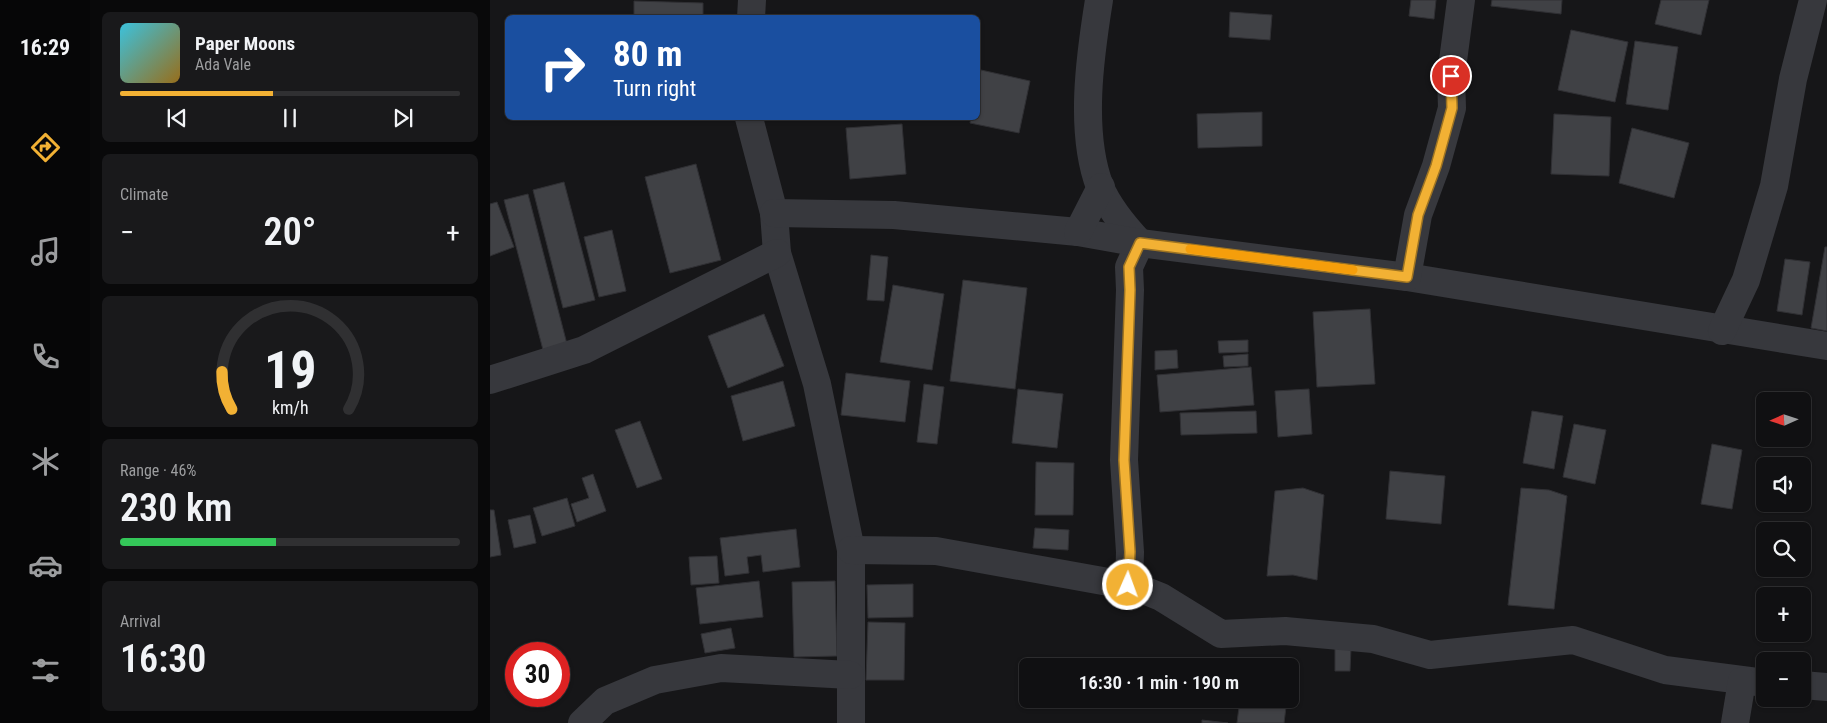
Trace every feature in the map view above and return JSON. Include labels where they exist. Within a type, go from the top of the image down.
[{"type":"street","points":[[751,15],[752,0]]},
{"type":"street","points":[[1099,0],[1094,29],[1088,112],[1091,152],[1100,187],[1119,221],[1140,243]]},
{"type":"street","points":[[1407,277],[1418,215],[1436,166],[1452,108],[1451,76],[1461,0]]},
{"type":"street","points":[[1722,331],[1746,280],[1774,186],[1793,79],[1813,0]]},
{"type":"street","points":[[750,120],[774,213],[777,253],[818,384],[851,550],[851,723]]},
{"type":"street","points":[[1078,232],[1100,187]]},
{"type":"street","points":[[774,213],[894,215],[1078,232],[1140,243],[1407,277],[1722,331],[1827,346]]},
{"type":"street","points":[[1128,585],[1130,552],[1124,460],[1130,290],[1129,267],[1140,243]]},
{"type":"street","points":[[490,380],[584,350],[777,253]]},
{"type":"street","points":[[851,550],[936,551],[1128,585],[1161,597],[1221,634],[1286,631],[1373,639],[1430,655],[1573,640],[1665,670],[1753,682],[1735,723]]},
{"type":"street","points":[[582,723],[605,701],[655,680],[721,668],[850,675]]},
{"type":"street","points":[[1811,686],[1827,687]]},
{"type":"building","points":[[1411,0],[1436,0],[1434,19],[1409,16]]},
{"type":"building","points":[[1492,0],[1562,0],[1561,14],[1491,6]]},
{"type":"building","points":[[1661,0],[1709,0],[1701,35],[1655,24]]},
{"type":"building","points":[[634,1],[703,3],[703,15],[634,15]]},
{"type":"building","points":[[1230,12],[1272,15],[1270,40],[1229,37]]},
{"type":"building","points":[[1571,30],[1628,42],[1615,102],[1558,90]]},
{"type":"building","points":[[1635,41],[1678,47],[1668,110],[1626,104]]},
{"type":"building","points":[[981,70],[1030,81],[1019,133],[970,123],[971,120],[980,120]]},
{"type":"building","points":[[1262,112],[1262,146],[1198,148],[1197,114]]},
{"type":"building","points":[[1554,114],[1611,117],[1609,176],[1551,174]]},
{"type":"building","points":[[902,124],[906,174],[850,179],[846,128]]},
{"type":"building","points":[[1632,128],[1689,143],[1674,198],[1619,183]]},
{"type":"building","points":[[696,164],[721,260],[670,273],[645,177]]},
{"type":"building","points":[[564,182],[595,300],[563,308],[533,190]]},
{"type":"building","points":[[528,194],[567,344],[543,350],[504,200]]},
{"type":"building","points":[[497,202],[514,247],[490,256],[490,204]]},
{"type":"building","points":[[612,230],[626,291],[599,297],[584,237]]},
{"type":"building","points":[[1825,247],[1827,247],[1827,331],[1811,328]]},
{"type":"building","points":[[871,255],[888,257],[884,301],[867,300]]},
{"type":"building","points":[[1785,259],[1810,262],[1802,315],[1777,311]]},
{"type":"building","points":[[963,280],[1027,288],[1015,389],[950,381]]},
{"type":"building","points":[[893,285],[944,294],[932,370],[880,362]]},
{"type":"building","points":[[1370,309],[1375,384],[1317,387],[1313,312]]},
{"type":"building","points":[[764,314],[784,366],[728,388],[708,336]]},
{"type":"building","points":[[1248,340],[1248,352],[1219,353],[1218,341]]},
{"type":"building","points":[[1177,350],[1178,368],[1155,370],[1155,351]]},
{"type":"building","points":[[1248,354],[1248,366],[1224,367],[1223,356]]},
{"type":"building","points":[[1251,367],[1254,405],[1160,412],[1157,375]]},
{"type":"building","points":[[846,373],[910,381],[905,422],[841,415]]},
{"type":"building","points":[[783,381],[795,426],[743,441],[731,396]]},
{"type":"building","points":[[924,384],[944,387],[937,444],[917,442]]},
{"type":"building","points":[[1018,389],[1063,394],[1057,448],[1012,443]]},
{"type":"building","points":[[1309,389],[1312,434],[1278,437],[1275,391]]},
{"type":"building","points":[[1256,411],[1257,433],[1181,435],[1180,413]]},
{"type":"building","points":[[1532,411],[1563,416],[1554,469],[1523,463]]},
{"type":"building","points":[[640,421],[662,479],[637,488],[615,430]]},
{"type":"building","points":[[1574,424],[1606,430],[1595,484],[1563,477]]},
{"type":"building","points":[[1712,444],[1742,450],[1732,509],[1701,504]]},
{"type":"building","points":[[1036,462],[1074,463],[1073,515],[1035,515]]},
{"type":"building","points":[[1390,471],[1445,476],[1441,524],[1386,519]]},
{"type":"building","points":[[593,474],[606,511],[577,522],[571,504],[589,498],[582,478]]},
{"type":"building","points":[[1303,488],[1324,495],[1317,580],[1293,575],[1267,576],[1275,491]]},
{"type":"building","points":[[1521,488],[1549,490],[1567,496],[1554,609],[1508,605]]},
{"type":"building","points":[[567,498],[575,526],[542,536],[533,508]]},
{"type":"building","points":[[490,510],[494,510],[501,555],[490,557]]},
{"type":"building","points":[[530,515],[536,543],[514,548],[508,520]]},
{"type":"building","points":[[1035,528],[1069,530],[1068,550],[1033,548]]},
{"type":"building","points":[[796,529],[800,567],[763,572],[761,555],[747,557],[749,573],[725,576],[720,538]]},
{"type":"building","points":[[717,556],[719,583],[691,585],[689,557]]},
{"type":"building","points":[[759,581],[763,617],[700,624],[696,588]]},
{"type":"building","points":[[835,581],[837,656],[794,657],[792,582]]},
{"type":"building","points":[[913,584],[913,617],[868,618],[867,585]]},
{"type":"building","points":[[868,622],[905,623],[904,680],[866,680]]},
{"type":"building","points":[[731,628],[735,648],[705,653],[701,634]]},
{"type":"building","points":[[1335,648],[1351,648],[1350,671],[1335,671]]},
{"type":"building","points":[[1239,708],[1286,708],[1284,723],[1237,723]]},
{"type":"building","points":[[1202,720],[1228,723],[1202,723]]},
{"type":"slow traffic","points":[[1190,249],[1353,270]]},
{"type":"route","points":[[1128,585],[1130,552],[1124,460],[1130,290],[1129,267],[1140,243],[1407,277],[1418,215],[1436,166],[1452,108],[1451,76]]}]
